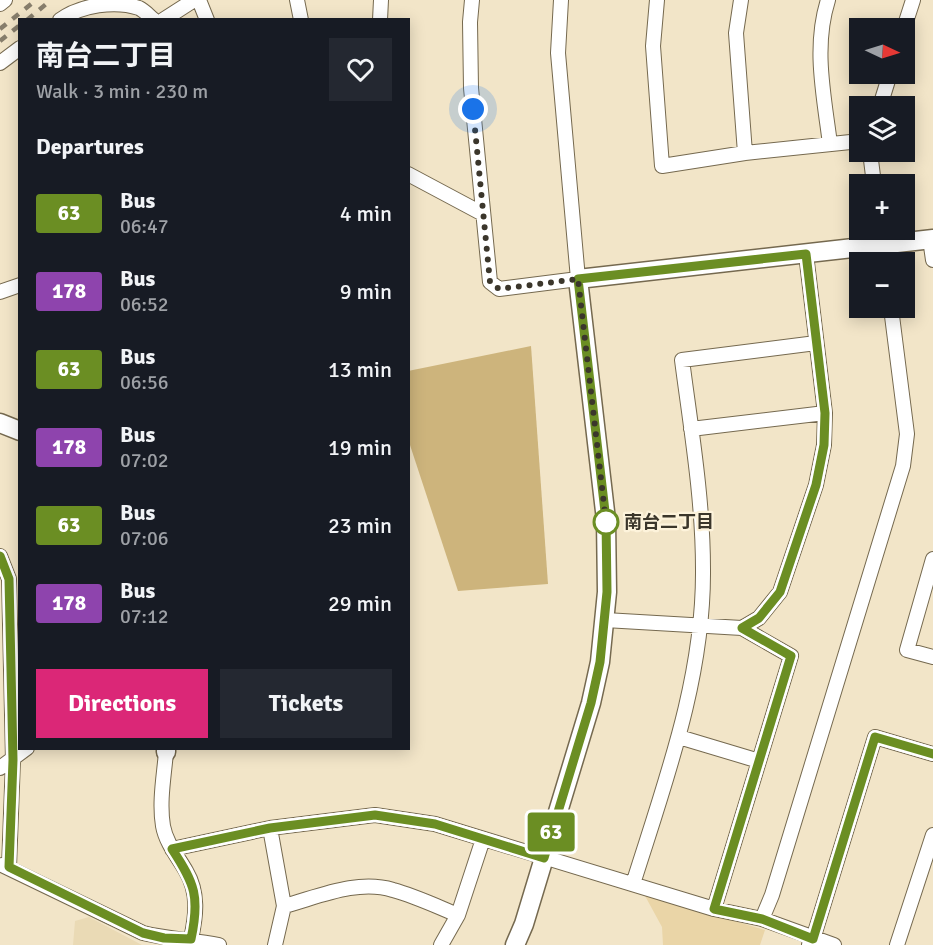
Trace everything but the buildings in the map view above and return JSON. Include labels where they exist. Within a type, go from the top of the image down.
[{"type":"street","points":[[0,4],[5,0]]},
{"type":"street","points":[[166,18],[194,0]]},
{"type":"street","points":[[199,0],[206,18]]},
{"type":"street","points":[[297,0],[301,18]]},
{"type":"street","points":[[380,18],[381,0]]},
{"type":"street","points":[[472,0],[471,88],[490,282],[499,289],[931,239],[933,260]]},
{"type":"street","points":[[516,945],[591,703],[600,662],[605,620],[608,560],[606,520],[578,279],[558,53],[561,0]]},
{"type":"street","points":[[657,0],[653,46],[662,166],[745,153],[849,142]]},
{"type":"street","points":[[741,0],[736,33],[745,153]]},
{"type":"street","points":[[828,0],[821,21],[820,43],[830,144]]},
{"type":"street","points":[[908,18],[914,0]]},
{"type":"street","points":[[64,18],[94,4],[109,2],[127,3],[140,8],[152,18]]},
{"type":"street","points":[[0,63],[18,50]]},
{"type":"street","points":[[410,175],[483,214]]},
{"type":"street","points":[[742,628],[759,618],[780,592],[816,485],[824,445],[825,413],[806,254]]},
{"type":"street","points":[[0,292],[18,286]]},
{"type":"street","points":[[762,919],[772,895],[903,466],[907,434],[892,318]]},
{"type":"street","points":[[633,884],[679,738],[699,627],[703,570],[700,508],[682,360],[816,343]]},
{"type":"street","points":[[691,429],[825,413]]},
{"type":"street","points":[[0,423],[18,430]]},
{"type":"street","points":[[0,556],[9,579],[13,760],[4,866],[143,933],[219,945]]},
{"type":"street","points":[[933,559],[907,650],[933,657]]},
{"type":"street","points":[[605,620],[742,628],[791,656],[714,909]]},
{"type":"street","points":[[811,942],[875,737],[933,754]]},
{"type":"street","points":[[679,738],[759,761]]},
{"type":"street","points":[[0,768],[25,750]]},
{"type":"street","points":[[166,750],[162,804],[163,827],[195,891],[196,914],[191,939]]},
{"type":"street","points":[[172,849],[270,828],[375,815],[435,824],[714,909],[762,919],[811,942],[834,945]]},
{"type":"street","points":[[270,828],[284,906],[274,945]]},
{"type":"street","points":[[897,945],[933,835]]},
{"type":"street","points":[[441,945],[458,915],[483,839]]},
{"type":"street","points":[[284,906],[342,890],[368,886],[391,889],[458,915]]},
{"type":"shaded area","points":[[531,346],[548,584],[458,591],[410,445],[410,371]]},
{"type":"shaded area","points":[[644,894],[765,930],[760,945],[663,945],[662,927]]},
{"type":"shaded area","points":[[89,917],[142,945],[73,945],[75,921]]},
{"type":"railway","points":[[0,29],[36,0]]},
{"type":"railway","points":[[29,18],[51,0]]},
{"type":"railway","points":[[0,41],[18,27]]},
{"type":"bus line","name":"63","points":[[0,556],[9,579],[13,760],[9,867],[143,933],[164,938],[191,939],[196,914],[195,891],[188,873],[172,849],[270,828],[375,815],[435,824],[544,858],[591,703],[600,662],[607,592],[606,520],[578,279],[806,254],[825,413],[824,445],[816,485],[780,592],[759,618],[742,628],[791,656],[714,909],[762,919],[813,939],[875,737],[933,754]]},
{"type":"place","name":"南台二丁目","points":[[606,522]]},
{"type":"route","points":[[473,109],[490,282],[499,289],[578,279],[606,522]]}]
